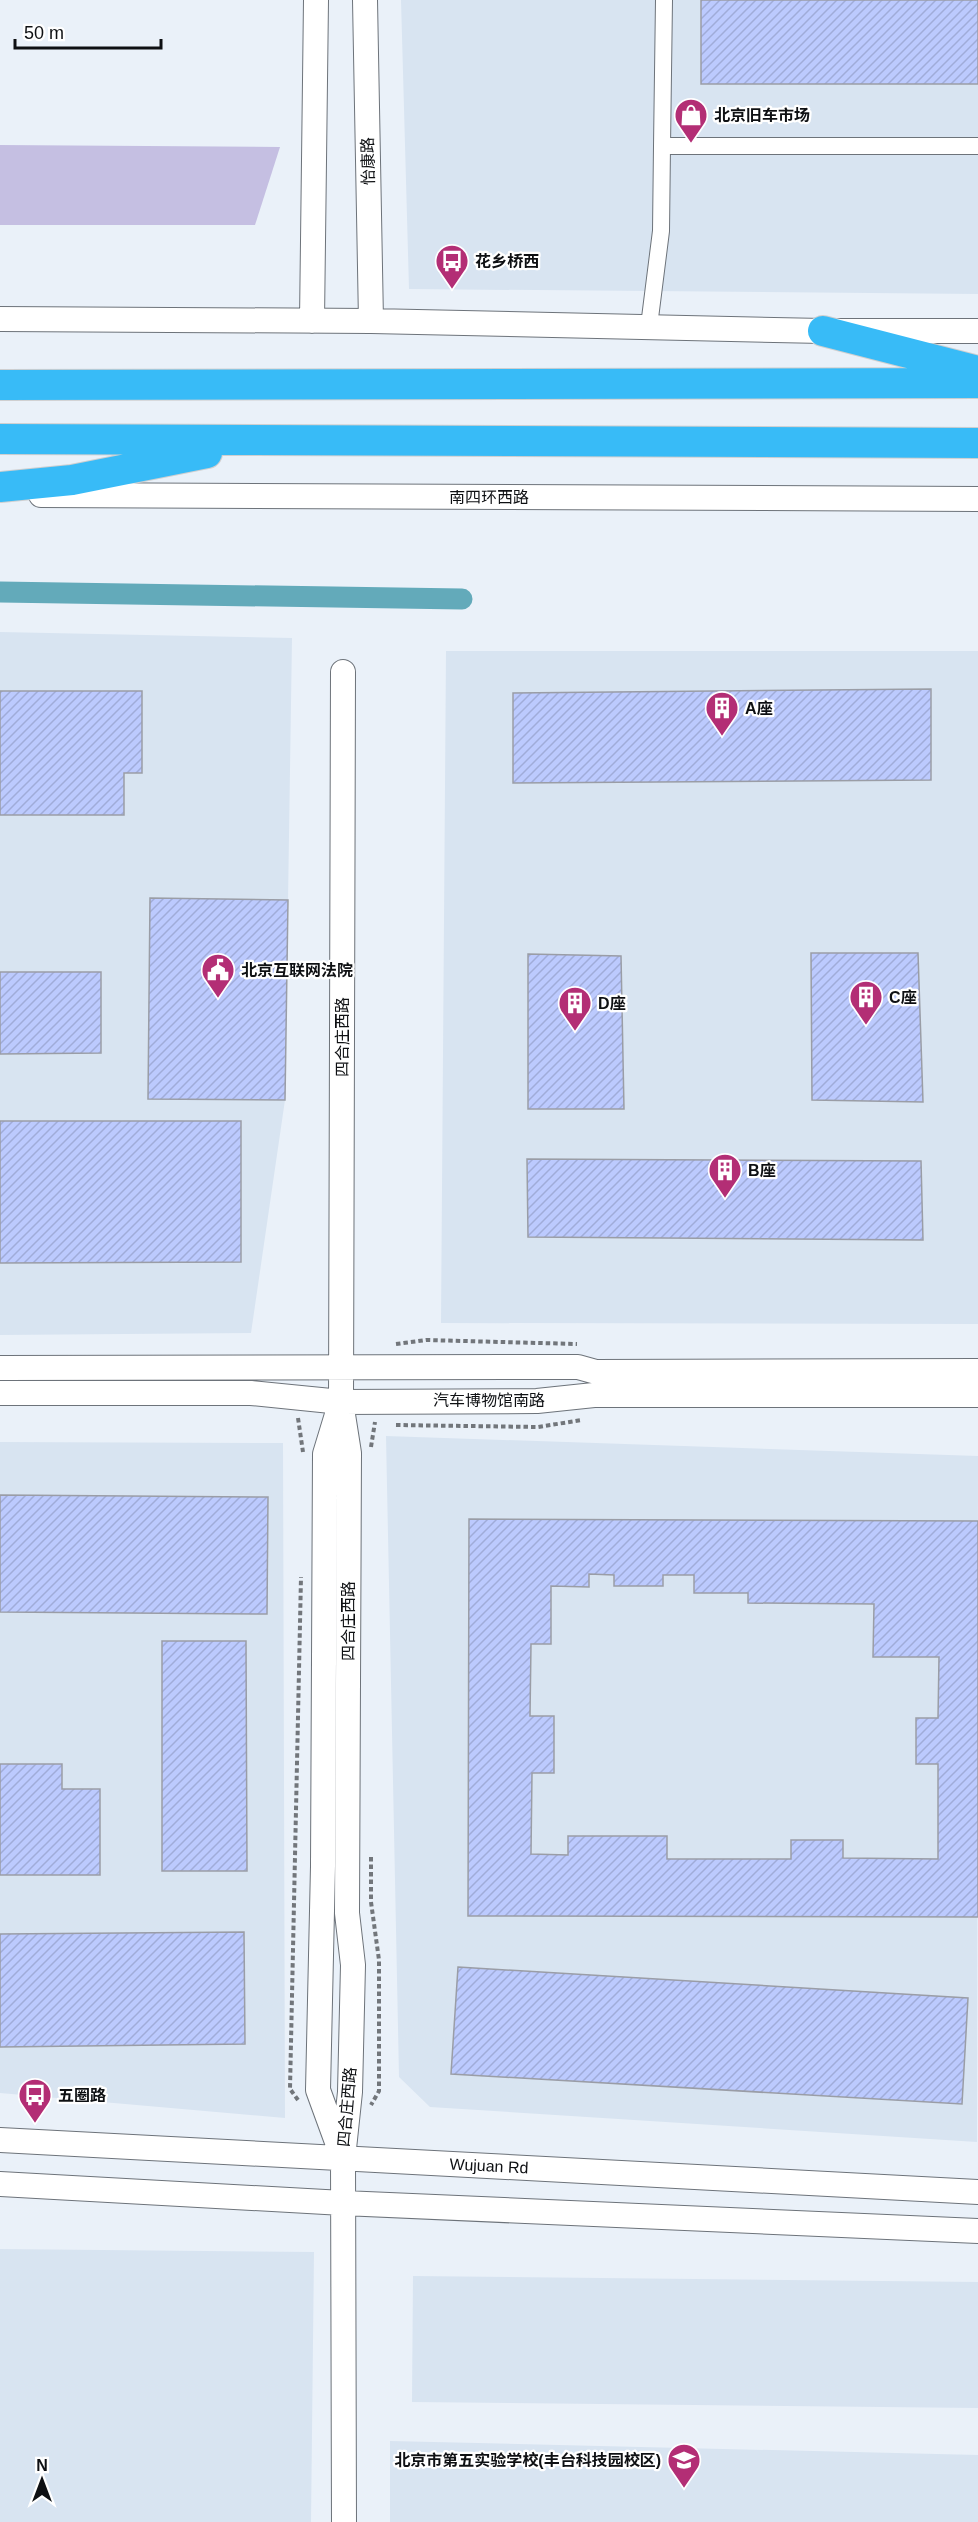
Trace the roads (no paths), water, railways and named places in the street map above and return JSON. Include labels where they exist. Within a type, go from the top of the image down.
[{"type":"highway","points":[[824,331],[978,371]]},
{"type":"highway","points":[[0,385],[978,383]]},
{"type":"highway","points":[[0,439],[978,443]]},
{"type":"highway","points":[[0,487],[72,480],[268,440]]},
{"type":"highway","points":[[915,443],[978,453]]},
{"type":"street","points":[[312,321],[316,0]]},
{"type":"street","name":"怡康路","points":[[365,0],[371,321]]},
{"type":"street","points":[[650,326],[661,231],[664,0]]},
{"type":"street","points":[[662,146],[978,146]]},
{"type":"street","points":[[0,320],[371,321],[824,331],[976,329]]},
{"type":"street","name":"南四环西路","points":[[0,493],[978,499]]},
{"type":"street","name":"四合庄西路","points":[[343,672],[341,1402],[349,1453],[347,1913],[353,1965],[351,2092],[343,2158]]},
{"type":"street","name":"汽车博物馆南路","points":[[0,1368],[578,1367],[596,1372],[978,1371]]},
{"type":"street","name":"汽车博物馆南路","points":[[0,1393],[251,1393],[341,1402],[537,1401],[594,1395],[978,1395]]},
{"type":"street","name":"四合庄西路","points":[[341,1402],[325,1454],[323,1854],[318,2090],[343,2158]]},
{"type":"street","name":"Wujuan Rd","points":[[0,2140],[978,2192]]},
{"type":"street","points":[[343,2158],[344,2522]]},
{"type":"street","points":[[0,2184],[343,2204],[978,2231]]},
{"type":"waterway","points":[[0,592],[462,599]]},
{"type":"place","name":"北京旧车市场","points":[[691,144]]},
{"type":"place","name":"花乡桥西","points":[[452,290]]},
{"type":"place","name":"A座","points":[[722,737]]},
{"type":"place","name":"北京互联网法院","points":[[218,999]]},
{"type":"place","name":"C座","points":[[866,1026]]},
{"type":"place","name":"D座","points":[[575,1032]]},
{"type":"place","name":"B座","points":[[725,1199]]},
{"type":"place","name":"五圈路","points":[[35,2124]]},
{"type":"place","name":"北京市第五实验学校(丰台科技园校区)","points":[[684,2489]]}]
